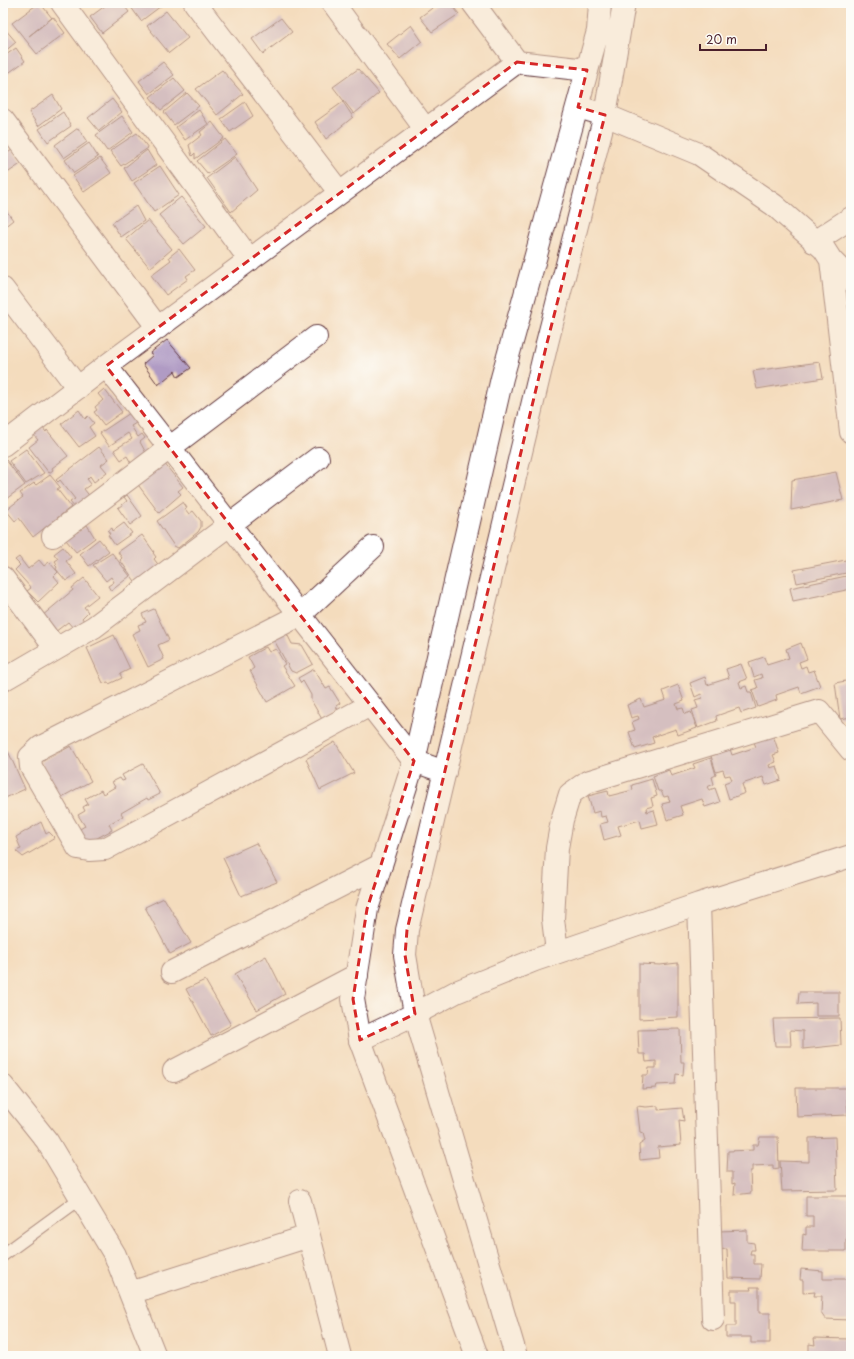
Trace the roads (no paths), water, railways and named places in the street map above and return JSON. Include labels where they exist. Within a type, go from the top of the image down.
[{"type":"street","points":[[62,3],[250,260]]},
{"type":"street","points":[[195,3],[340,194]]},
{"type":"street","points":[[333,3],[426,130]]},
{"type":"street","points":[[474,3],[517,62]]},
{"type":"street","points":[[477,1356],[360,1040],[353,999],[367,909],[414,761],[502,378],[588,70],[598,31],[600,3]]},
{"type":"street","points":[[516,1356],[415,1014],[405,955],[405,943],[547,343],[605,115],[624,3]]},
{"type":"street","points":[[3,445],[106,366],[517,62],[588,70]]},
{"type":"street","points":[[578,107],[605,115],[699,154],[774,205],[814,242],[824,249],[831,260],[851,280]]},
{"type":"street","points":[[3,120],[158,328]]},
{"type":"street","points":[[814,242],[851,218]]},
{"type":"street","points":[[831,260],[851,432]]},
{"type":"street","points":[[3,289],[78,388]]},
{"type":"street","points":[[53,536],[316,337]]},
{"type":"street","points":[[106,366],[414,761],[445,772]]},
{"type":"street","points":[[3,680],[94,626],[318,458]]},
{"type":"street","points":[[370,705],[105,849],[90,850],[78,848],[31,767],[30,757],[41,748],[300,615],[373,547]]},
{"type":"street","points":[[3,578],[56,649]]},
{"type":"street","points":[[557,952],[553,919],[557,848],[562,820],[570,794],[587,782],[819,711],[846,738]]},
{"type":"street","points":[[360,1040],[415,1014],[456,992],[535,960],[699,904],[851,856]]},
{"type":"street","points":[[172,972],[381,865]]},
{"type":"street","points":[[699,904],[713,1319]]},
{"type":"street","points":[[174,1071],[357,975]]},
{"type":"street","points":[[3,1086],[47,1141],[115,1255],[155,1356]]},
{"type":"street","points":[[300,1201],[340,1356]]},
{"type":"street","points":[[130,1293],[309,1236]]},
{"type":"lane","points":[[3,1254],[81,1198]]}]
